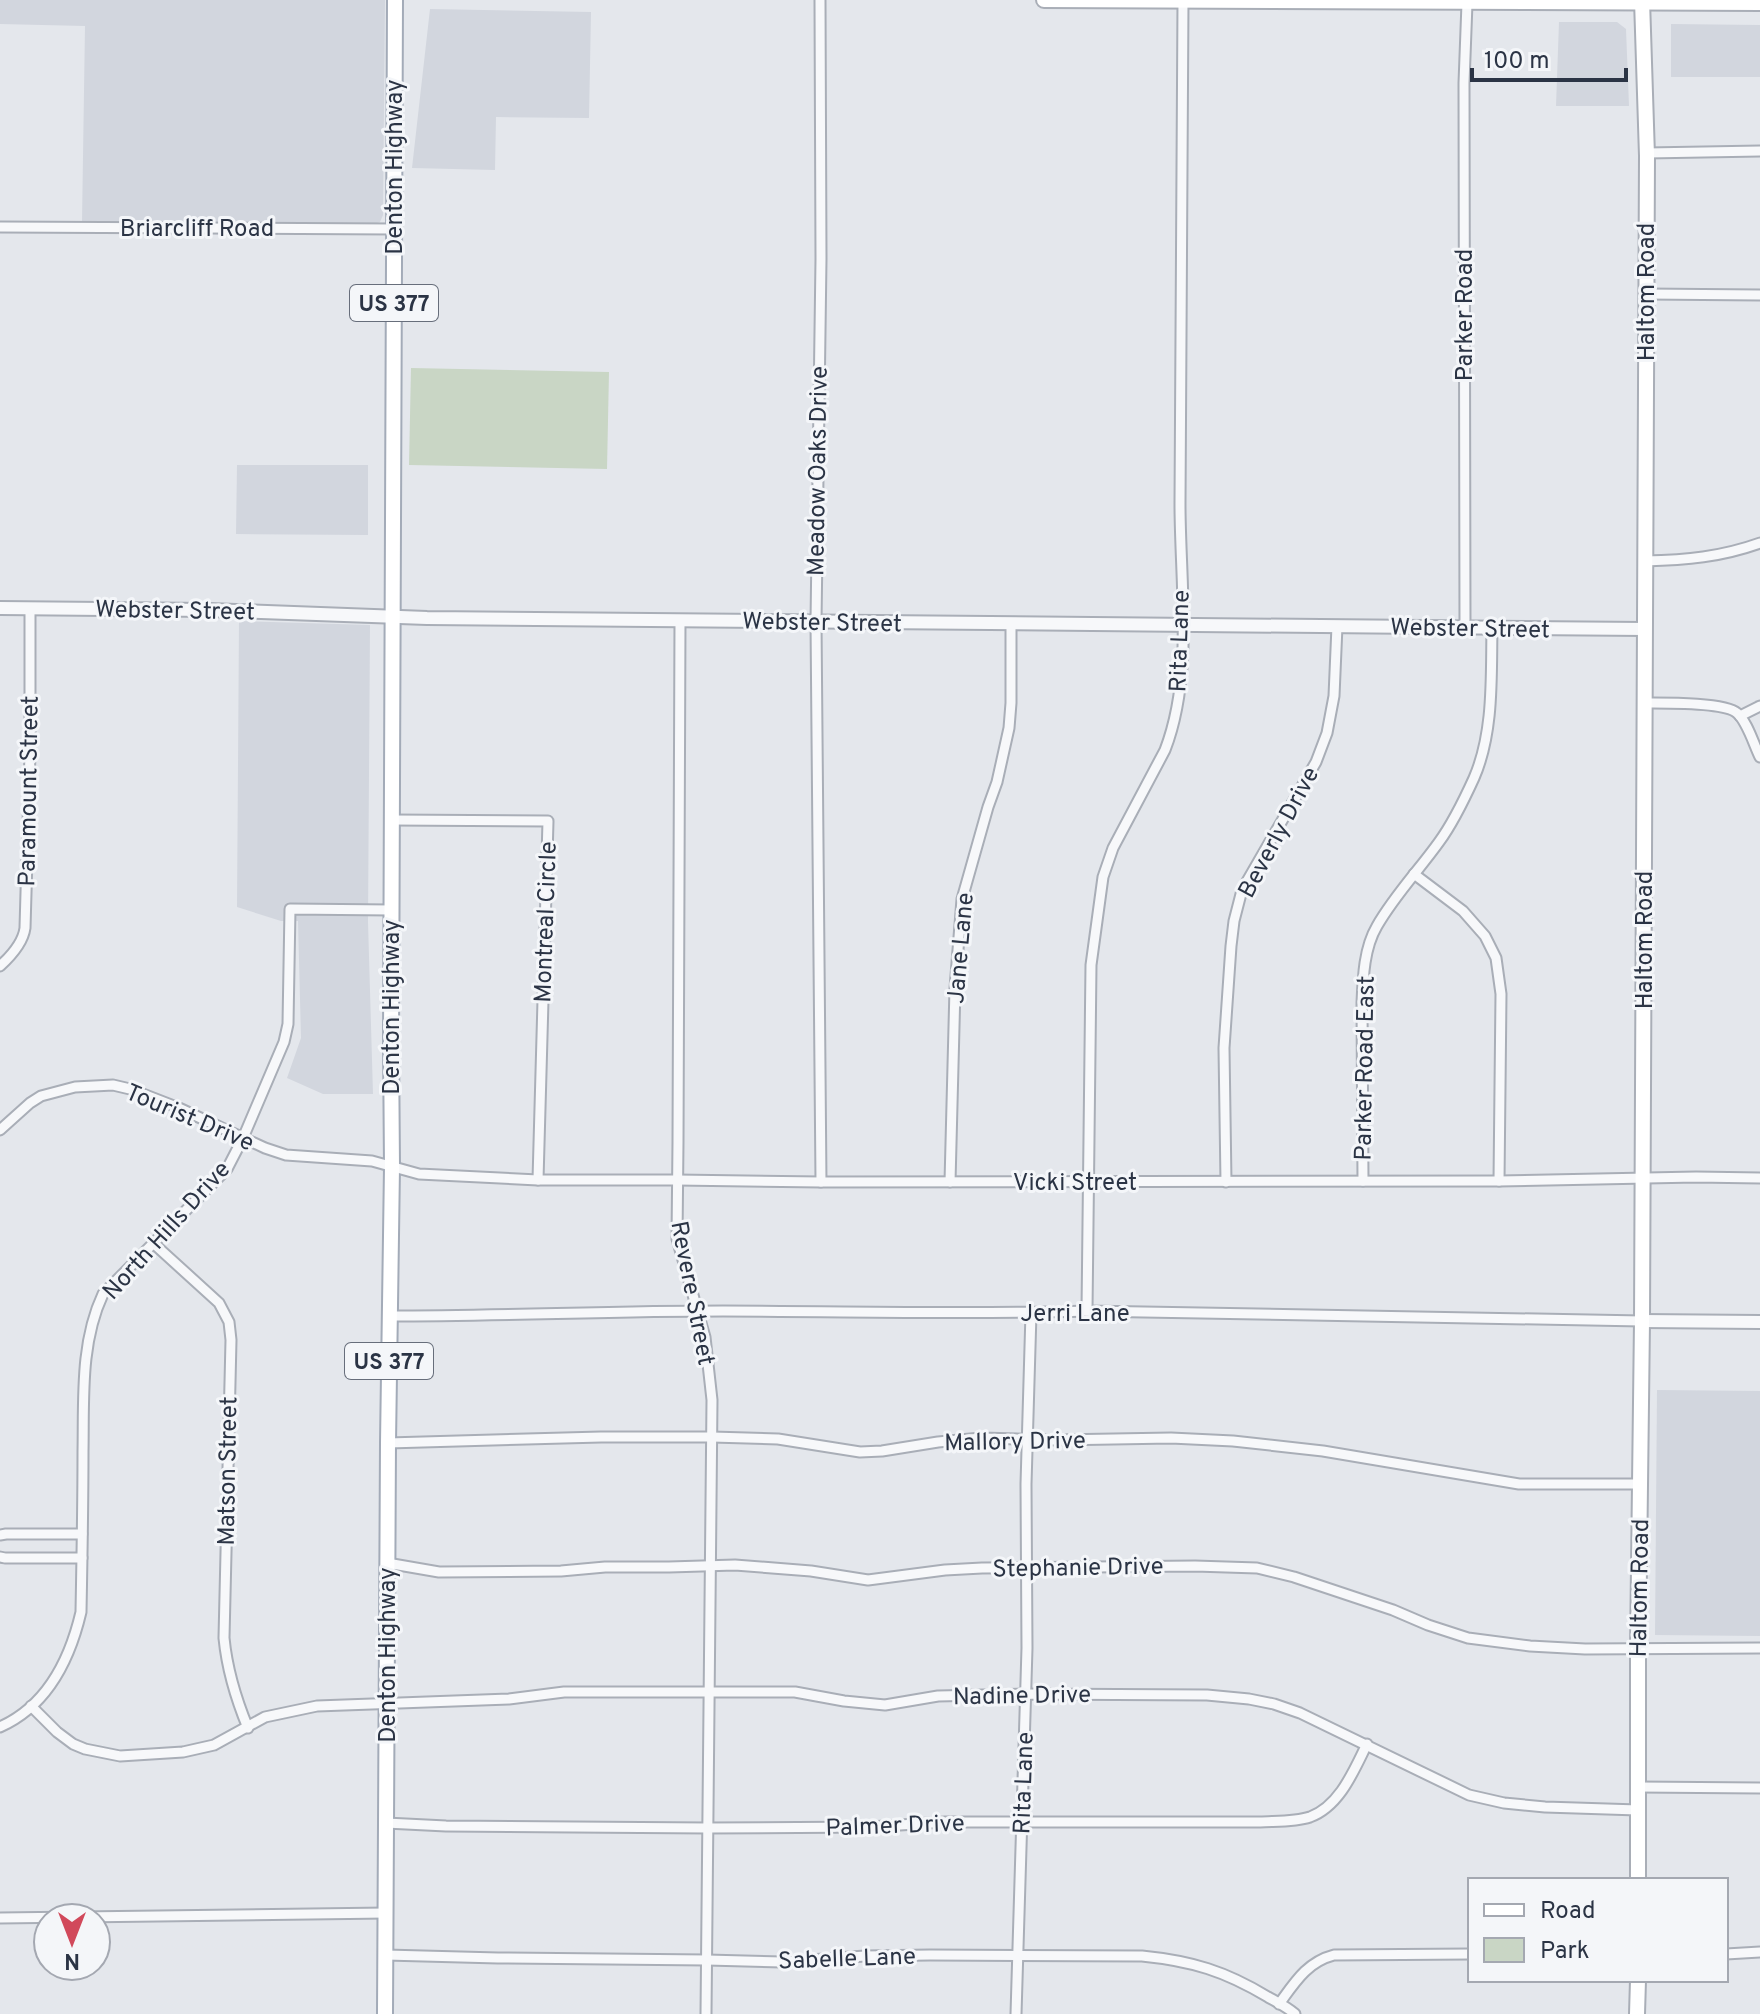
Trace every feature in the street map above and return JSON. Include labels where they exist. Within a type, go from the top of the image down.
[{"type":"main road","points":[[396,5],[410,0]]},
{"type":"main road","points":[[1044,0],[1760,3]]},
{"type":"main road","name":"Haltom Road","points":[[1638,1878],[1647,153],[1642,2]]},
{"type":"main road","name":"Denton Highway","points":[[385,2014],[396,5]]},
{"type":"main road","points":[[1637,2014],[1638,1982]]},
{"type":"street","name":"Meadow Oaks Drive","points":[[820,0],[821,259],[816,622],[821,1182]]},
{"type":"street","name":"Rita Lane","points":[[1087,1311],[1091,965],[1103,877],[1113,848],[1165,750],[1182,684],[1183,1]]},
{"type":"street","name":"Parker Road","points":[[1465,628],[1464,83],[1467,3]]},
{"type":"street","points":[[1647,153],[1760,151]]},
{"type":"street","name":"Briarcliff Road","points":[[0,227],[394,229]]},
{"type":"street","points":[[1646,294],[1760,295]]},
{"type":"street","points":[[1645,561],[1716,556],[1760,543]]},
{"type":"street","name":"Webster Street","points":[[0,608],[141,608],[427,618],[1645,629]]},
{"type":"street","name":"Paramount Street","points":[[0,966],[11,955],[25,928],[30,608]]},
{"type":"street","name":"Revere Street","points":[[680,621],[677,1239],[705,1337],[712,1400],[706,2014]]},
{"type":"street","name":"Jane Lane","points":[[950,1182],[955,988],[962,899],[997,782],[1009,728],[1011,624]]},
{"type":"street","name":"Beverly Drive","points":[[1226,1182],[1224,1048],[1234,921],[1242,890],[1316,762],[1327,733],[1334,696],[1337,626]]},
{"type":"street","points":[[1492,628],[1490,708],[1475,775],[1453,820],[1414,874],[1463,911],[1485,936],[1496,958],[1501,994],[1499,1181]]},
{"type":"street","points":[[1645,703],[1703,705],[1732,710],[1740,716],[1760,757]]},
{"type":"street","points":[[1740,716],[1760,706]]},
{"type":"street","name":"Montreal Circle","points":[[392,820],[548,821],[538,1180]]},
{"type":"street","name":"Parker Road East","points":[[1363,1181],[1363,975],[1376,927],[1414,874]]},
{"type":"street","name":"North Hills Drive","points":[[0,1727],[38,1701],[59,1673],[77,1629],[81,1612],[85,1371],[90,1327],[103,1294],[220,1178],[243,1138],[284,1042],[288,1024],[290,909],[391,910]]},
{"type":"street","name":"Tourist Drive","points":[[0,1130],[41,1096],[75,1087],[113,1085],[142,1094],[286,1155],[372,1161],[392,1167]]},
{"type":"street","name":"Vicki Street","points":[[392,1167],[419,1174],[538,1180],[1226,1182],[1760,1178]]},
{"type":"street","name":"Matson Street","points":[[153,1243],[219,1303],[229,1322],[224,1638],[235,1698],[248,1728]]},
{"type":"street","name":"Jerri Lane","points":[[389,1316],[624,1311],[1087,1311],[1760,1322]]},
{"type":"street","name":"Rita Lane","points":[[1016,2014],[1026,1694],[1031,1313]]},
{"type":"street","name":"Mallory Drive","points":[[388,1443],[712,1437],[778,1439],[860,1452],[981,1438],[1171,1438],[1323,1451],[1519,1484],[1640,1484]]},
{"type":"street","points":[[0,1535],[82,1534]]},
{"type":"street","points":[[0,1557],[82,1558]]},
{"type":"street","name":"Stephanie Drive","points":[[387,1563],[439,1572],[735,1565],[868,1580],[945,1570],[1027,1567],[1257,1568],[1294,1577],[1468,1638],[1530,1646],[1760,1648]]},
{"type":"street","name":"Nadine Drive","points":[[31,1706],[73,1744],[120,1756],[183,1752],[214,1745],[265,1717],[317,1706],[509,1699],[564,1692],[795,1692],[885,1705],[938,1696],[1207,1695],[1249,1699],[1300,1713],[1469,1795],[1504,1803],[1545,1807],[1638,1810]]},
{"type":"street","name":"Palmer Drive","points":[[386,1823],[707,1828],[870,1827],[945,1822],[1260,1822],[1304,1818],[1325,1807],[1340,1793],[1367,1744]]},
{"type":"street","points":[[1638,1787],[1760,1788]]},
{"type":"street","points":[[0,1918],[386,1913]]},
{"type":"street","points":[[1728,1954],[1760,1952]]},
{"type":"street","points":[[1279,2004],[1306,1968],[1323,1957],[1468,1954]]},
{"type":"street","name":"Sabelle Lane","points":[[386,1955],[782,1962],[865,1956],[1142,1956],[1204,1966],[1251,1986],[1295,2014]]},
{"type":"shaded area","points":[[0,0],[385,0],[383,215],[380,222],[82,222],[85,26],[0,24]]},
{"type":"shaded area","points":[[430,9],[591,12],[589,118],[496,117],[495,170],[412,168]]},
{"type":"shaded area","points":[[1559,22],[1617,22],[1626,29],[1629,106],[1556,106]]},
{"type":"shaded area","points":[[1671,24],[1760,25],[1760,77],[1671,77]]},
{"type":"shaded area","points":[[237,465],[368,465],[368,535],[236,534]]},
{"type":"shaded area","points":[[239,621],[370,625],[368,922],[373,1094],[323,1094],[287,1078],[301,1038],[298,921],[281,921],[237,907]]},
{"type":"shaded area","points":[[1657,1390],[1760,1391],[1760,1636],[1655,1635]]},
{"type":"green space","points":[[411,368],[609,372],[607,469],[409,465]]}]
